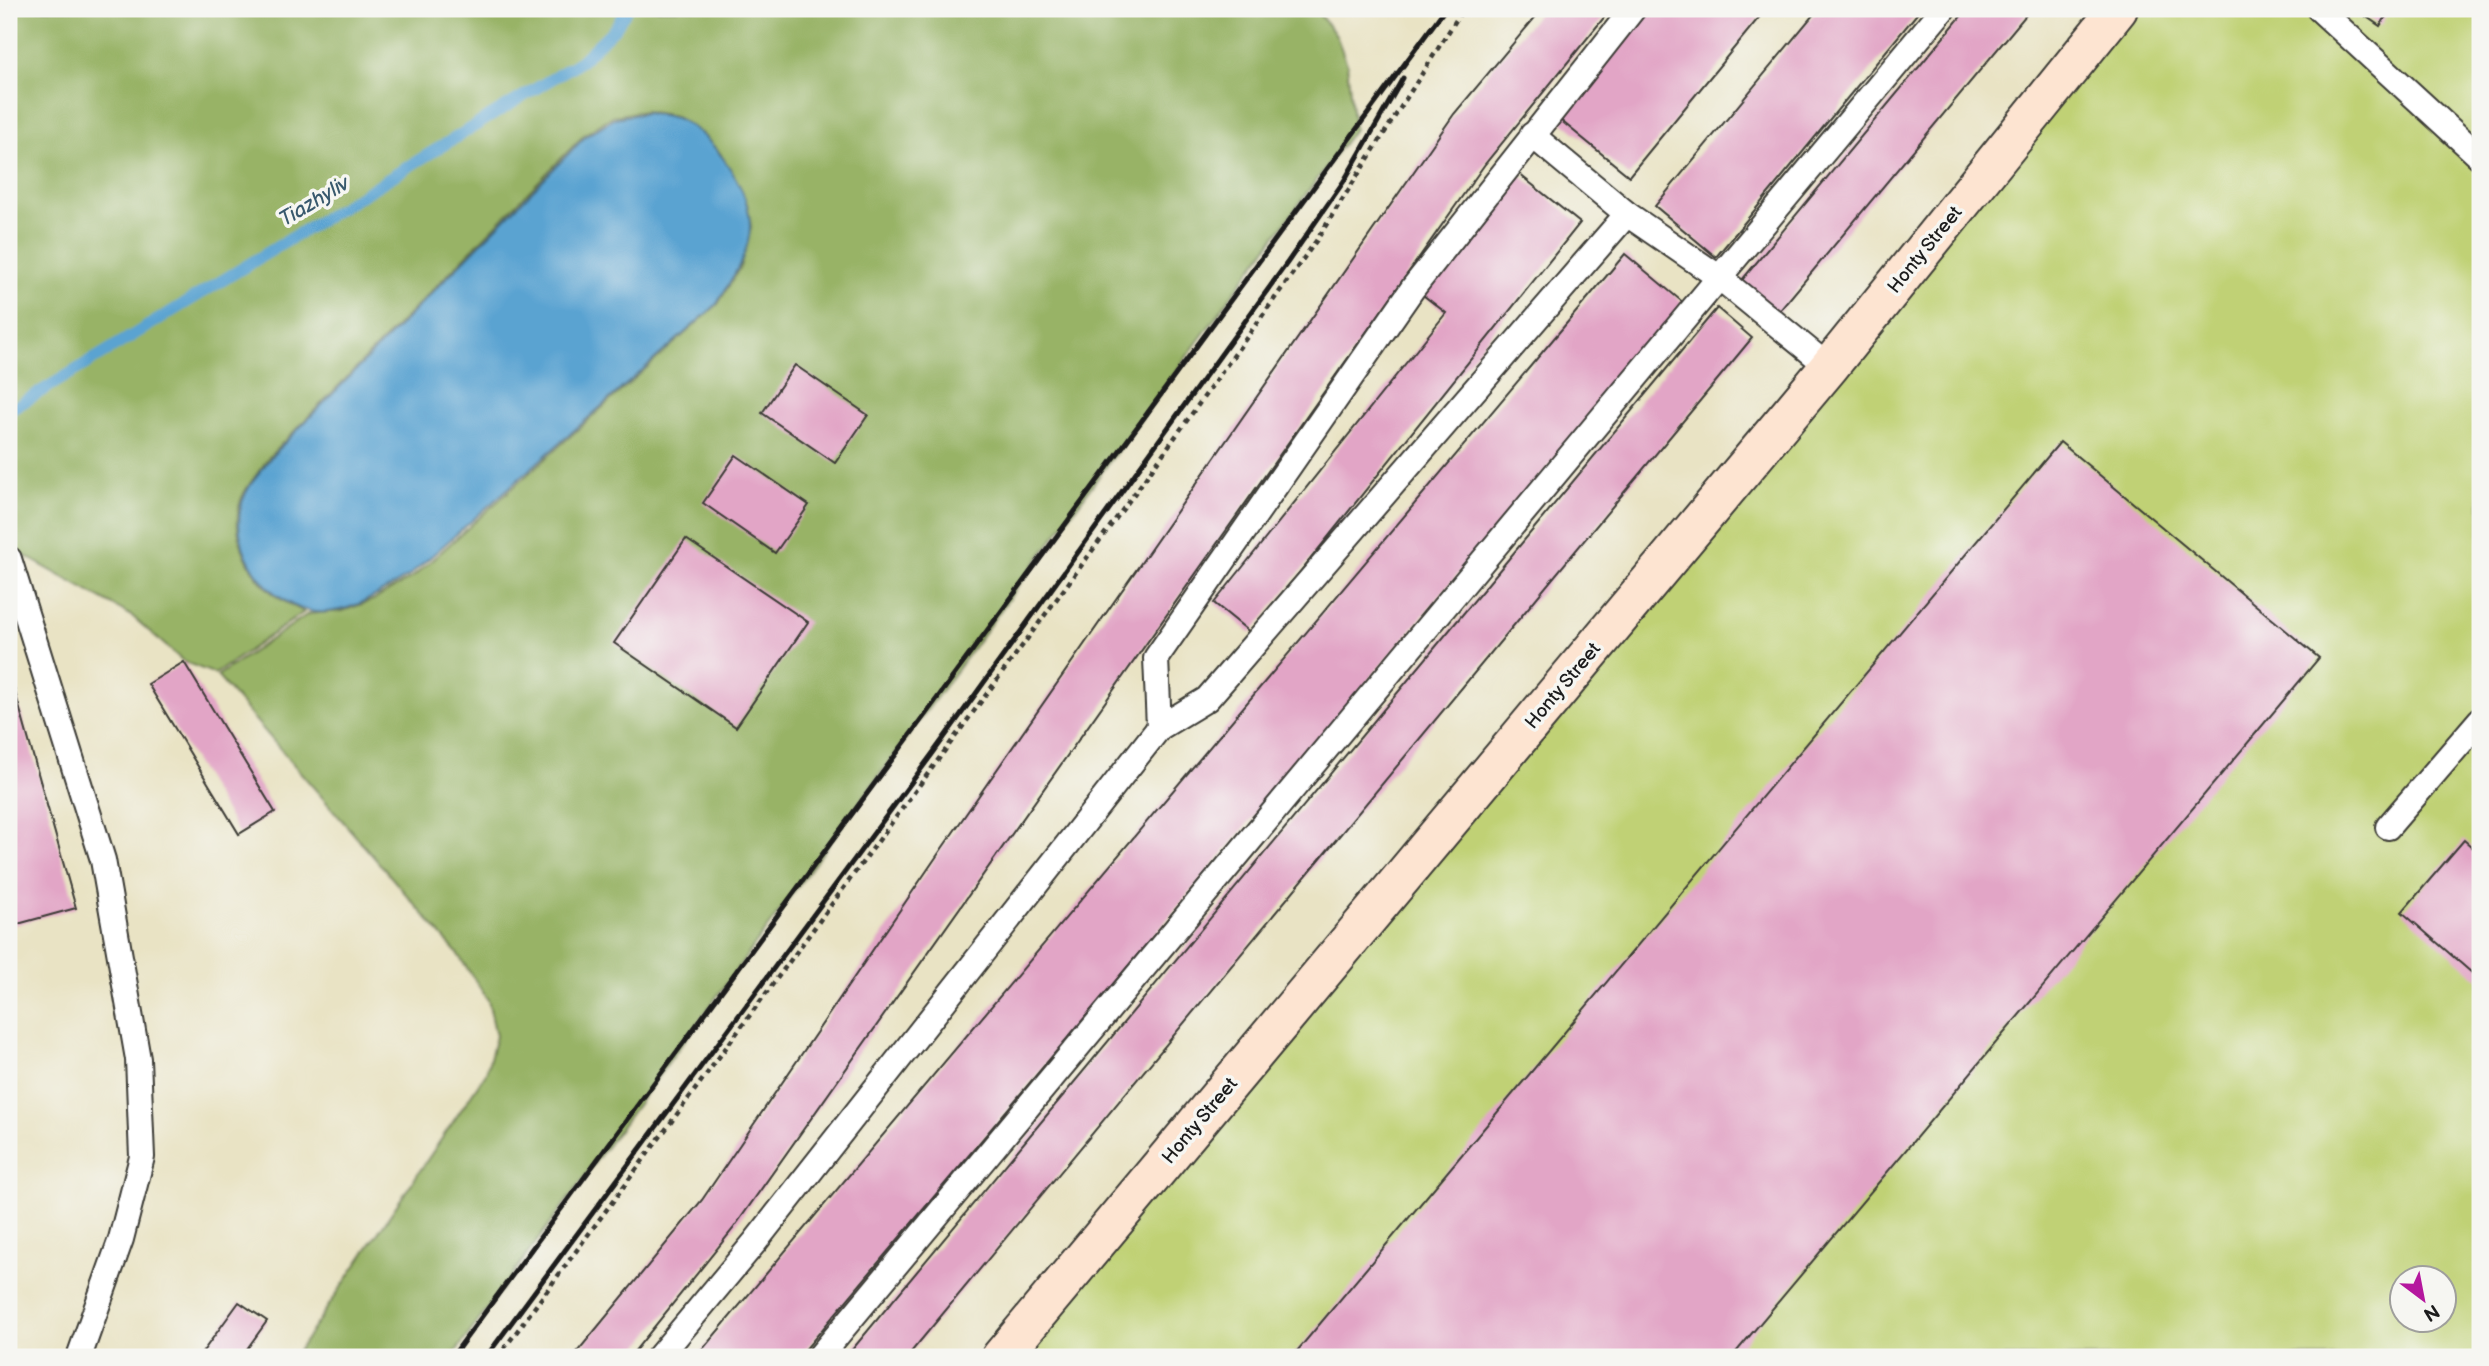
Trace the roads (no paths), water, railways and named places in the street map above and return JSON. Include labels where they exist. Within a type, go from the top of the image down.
[{"type":"street","name":"Honty Street","points":[[1001,1357],[1829,367],[2118,9]]},
{"type":"lane","points":[[1159,729],[1156,658],[1413,288],[1633,9]]},
{"type":"lane","points":[[819,1357],[1943,9]]},
{"type":"lane","points":[[2319,9],[2480,157]]},
{"type":"lane","points":[[1532,135],[1627,214],[1720,278],[1829,367]]},
{"type":"lane","points":[[659,1357],[755,1242],[1159,729],[1207,699],[1627,214]]},
{"type":"lane","points":[[9,559],[103,860],[138,1059],[142,1157],[121,1239],[79,1357]]},
{"type":"lane","points":[[2388,827],[2480,720]]},
{"type":"water","points":[[646,113],[678,119],[704,137],[727,164],[744,196],[750,227],[747,247],[716,305],[409,576],[362,602],[335,611],[309,611],[292,605],[276,594],[262,581],[243,547],[240,511],[254,479],[271,457],[586,136],[615,118]]},
{"type":"waterway","name":"Tiazhyliv","points":[[9,411],[581,61],[615,28],[627,9]]},
{"type":"railway","points":[[452,1357],[1445,9]]},
{"type":"railway","points":[[486,1357],[933,753],[1287,263],[1344,181],[1403,78]]}]
